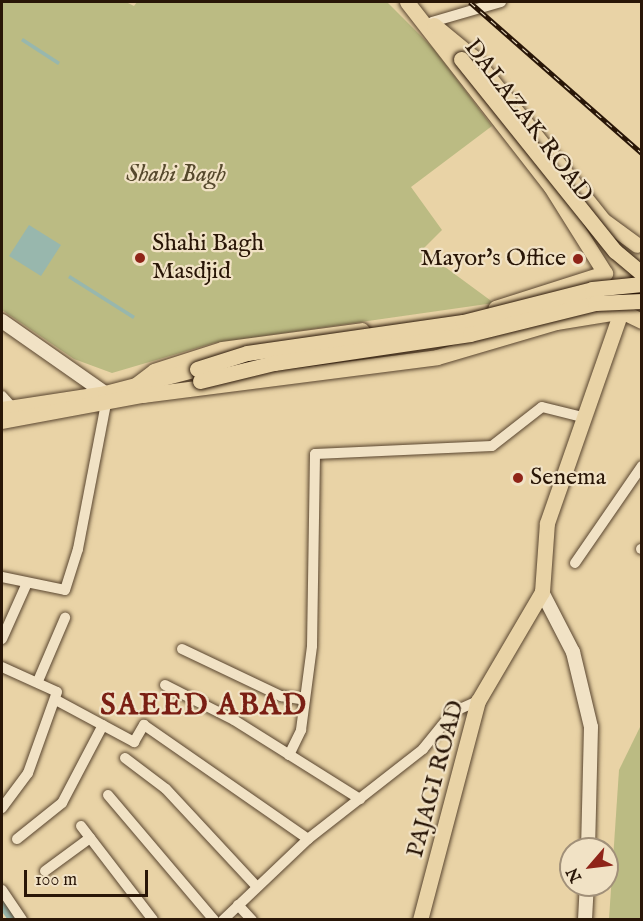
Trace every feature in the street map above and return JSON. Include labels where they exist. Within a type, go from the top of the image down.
[{"type":"main road","name":"DALAZAK ROAD","points":[[407,2],[557,195],[605,273]]},
{"type":"main road","name":"DALAZAK ROAD","points":[[415,2],[436,28],[467,51],[603,220],[639,246]]},
{"type":"main road","points":[[436,28],[615,251],[642,274]]},
{"type":"main road","points":[[618,313],[606,294],[605,273],[617,255],[639,246]]},
{"type":"main road","points":[[139,390],[153,371],[222,349],[463,315],[605,273]]},
{"type":"main road","points":[[199,375],[247,353],[463,322],[592,289],[642,284]]},
{"type":"main road","points":[[2,421],[108,399],[199,375],[470,334],[595,303],[642,301]]},
{"type":"main road","points":[[542,592],[547,523],[618,313]]},
{"type":"main road","points":[[139,390],[437,357],[556,322],[618,313],[642,321]]},
{"type":"main road","points":[[5,404],[108,399]]},
{"type":"main road","name":"PAJAGI ROAD","points":[[420,920],[478,701],[542,592]]},
{"type":"street","points":[[436,28],[501,2]]},
{"type":"street","points":[[2,321],[108,399],[70,580],[65,590],[55,592],[2,577]]},
{"type":"street","points":[[289,755],[301,730],[312,646],[315,454],[492,446],[542,407],[567,409],[582,417]]},
{"type":"street","points":[[575,563],[642,466]]},
{"type":"street","points":[[2,639],[27,583]]},
{"type":"street","points":[[542,592],[573,652],[591,727],[588,837]]},
{"type":"street","points":[[38,681],[65,618]]},
{"type":"street","points":[[182,650],[281,696],[305,700]]},
{"type":"street","points":[[2,667],[55,689],[56,700],[28,773],[2,808]]},
{"type":"street","points":[[165,685],[289,755],[360,799]]},
{"type":"street","points":[[56,700],[134,742],[144,725],[308,839]]},
{"type":"street","points":[[223,920],[256,886],[308,839],[423,749],[453,712],[478,701]]},
{"type":"street","points":[[17,839],[62,803],[103,725]]},
{"type":"street","points":[[125,758],[166,789],[256,886]]},
{"type":"street","points":[[108,795],[214,920]]},
{"type":"street","points":[[81,826],[153,920]]},
{"type":"street","points":[[45,871],[90,838]]},
{"type":"street","points":[[2,890],[22,920]]},
{"type":"street","points":[[585,920],[586,897]]},
{"type":"street","points":[[238,905],[252,920]]},
{"type":"green space","name":"Shahi Bagh","points":[[2,2],[126,2],[134,6],[137,2],[387,2],[433,48],[492,126],[411,187],[442,230],[422,250],[494,303],[214,343],[112,373],[74,359],[2,310]]},
{"type":"green space","points":[[641,725],[641,919],[609,919],[610,897],[619,897],[619,837],[615,837],[619,770]]},
{"type":"water","points":[[23,38],[60,62],[58,65],[21,41]]},
{"type":"water","points":[[29,225],[61,245],[41,276],[9,256]]},
{"type":"water","points":[[70,275],[135,316],[133,319],[68,278]]},
{"type":"waterway","points":[[2,904],[13,920]]},
{"type":"railway","points":[[470,2],[642,153]]},
{"type":"place","name":"Shahi Bagh Masdjid","points":[[140,258]]},
{"type":"place","name":"Mayor's Office","points":[[578,259]]},
{"type":"place","name":"Senema","points":[[518,478]]},
{"type":"district","name":"SAEED ABAD","points":[[204,706]]}]
